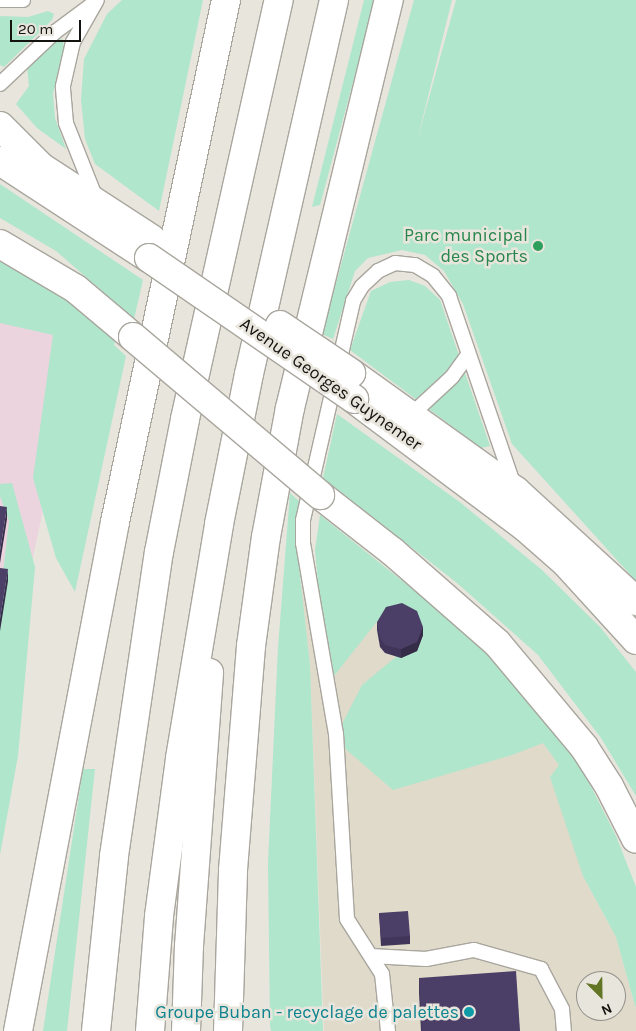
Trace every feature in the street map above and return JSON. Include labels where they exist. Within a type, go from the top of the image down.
[{"type":"main road","points":[[18,1031],[113,531],[226,0]]},
{"type":"main road","points":[[96,1031],[114,856],[158,552],[187,409],[279,0]]},
{"type":"main road","points":[[150,1031],[159,916],[176,787],[219,524],[249,374],[334,0]]},
{"type":"main road","points":[[228,1031],[233,861],[251,646],[266,537],[290,408],[388,0]]},
{"type":"main road","name":"Avenue Georges Guynemer","points":[[0,126],[41,167],[98,202],[150,249]]},
{"type":"main road","name":"Avenue Georges Guynemer","points":[[0,161],[150,249],[353,386],[566,563],[636,640]]},
{"type":"main road","points":[[0,244],[76,289],[320,495],[393,552],[503,650],[584,747],[609,786],[636,839]]},
{"type":"main road","name":"Avenue Georges Guynemer","points":[[353,386],[412,414],[516,491],[636,601]]},
{"type":"main road","points":[[186,1031],[189,946],[219,524]]},
{"type":"lane","points":[[0,0],[23,0]]},
{"type":"lane","points":[[0,84],[55,32],[97,0]]},
{"type":"lane","points":[[97,0],[73,42],[63,86],[71,137],[98,202]]},
{"type":"lane","points":[[388,1031],[382,974],[347,919],[336,734],[303,543],[303,520],[353,301],[370,278],[395,263],[425,269],[449,296],[468,356],[516,491]]},
{"type":"lane","points":[[412,414],[452,377],[468,356]]},
{"type":"lane","points":[[371,956],[426,958],[474,950],[541,968],[562,1009],[564,1031]]},
{"type":"shaded area","points":[[0,273],[81,329],[0,714]]},
{"type":"shaded area","points":[[382,578],[543,743],[559,765],[583,876],[616,937],[625,971],[576,971],[576,1021],[626,1021],[626,973],[636,1009],[636,1031],[324,1031],[310,665],[301,585]]},
{"type":"green space","points":[[122,0],[203,0],[159,211],[95,164],[85,139],[81,100],[84,59],[107,14]]},
{"type":"green space","points":[[364,0],[375,0],[320,205],[312,207]]},
{"type":"green space","name":"Parc municipal des Sports","points":[[414,0],[452,0],[417,141],[456,0],[636,0],[636,581],[512,444],[463,304],[444,271],[425,255],[402,250],[368,258],[355,271],[333,339],[322,334]]},
{"type":"green space","points":[[48,11],[54,14],[52,20],[4,67],[0,65],[0,16],[28,17]]},
{"type":"green space","points":[[62,39],[64,46],[53,94],[55,118],[66,149],[37,128],[16,104],[29,86],[27,67],[55,40]]},
{"type":"green space","points":[[0,184],[143,280],[134,319],[56,251],[0,218]]},
{"type":"green space","points":[[0,259],[51,287],[115,341],[114,345],[126,356],[75,592],[56,558],[33,478],[53,335],[0,323]]},
{"type":"green space","points":[[409,280],[425,286],[440,300],[490,446],[481,448],[350,350],[371,291],[390,282]]},
{"type":"green space","points":[[337,414],[461,503],[542,570],[600,627],[636,672],[636,796],[601,738],[538,655],[457,583],[323,478]]},
{"type":"green space","points":[[12,483],[35,567],[18,756],[0,855],[0,597],[9,521],[0,496],[0,484]]},
{"type":"green space","points":[[290,493],[299,501],[296,540],[310,665],[323,1031],[271,1031],[270,1025],[268,863],[278,647]]},
{"type":"green space","points":[[320,515],[471,636],[577,759],[616,836],[636,887],[636,1009],[616,937],[583,876],[550,777],[559,765],[543,743],[512,755],[393,790],[342,746],[341,726],[362,685],[415,641],[382,615],[334,676],[318,583],[315,550]]},
{"type":"green space","points":[[83,769],[95,769],[67,1031],[43,1031]]},
{"type":"building","points":[[0,506],[7,507],[0,551]]},
{"type":"building","points":[[0,568],[8,569],[0,619]]},
{"type":"building","points":[[402,603],[417,611],[423,627],[417,642],[401,649],[385,645],[380,638],[377,622],[386,607]]},
{"type":"building","points":[[408,911],[410,936],[381,938],[379,913]]},
{"type":"building","name":"Groupe Buban - recyclage de palettes","points":[[516,971],[520,1031],[422,1031],[419,978]]},
{"type":"place","name":"Parc municipal des Sports","points":[[538,246]]},
{"type":"place","name":"Groupe Buban - recyclage de palettes","points":[[469,1012]]}]
